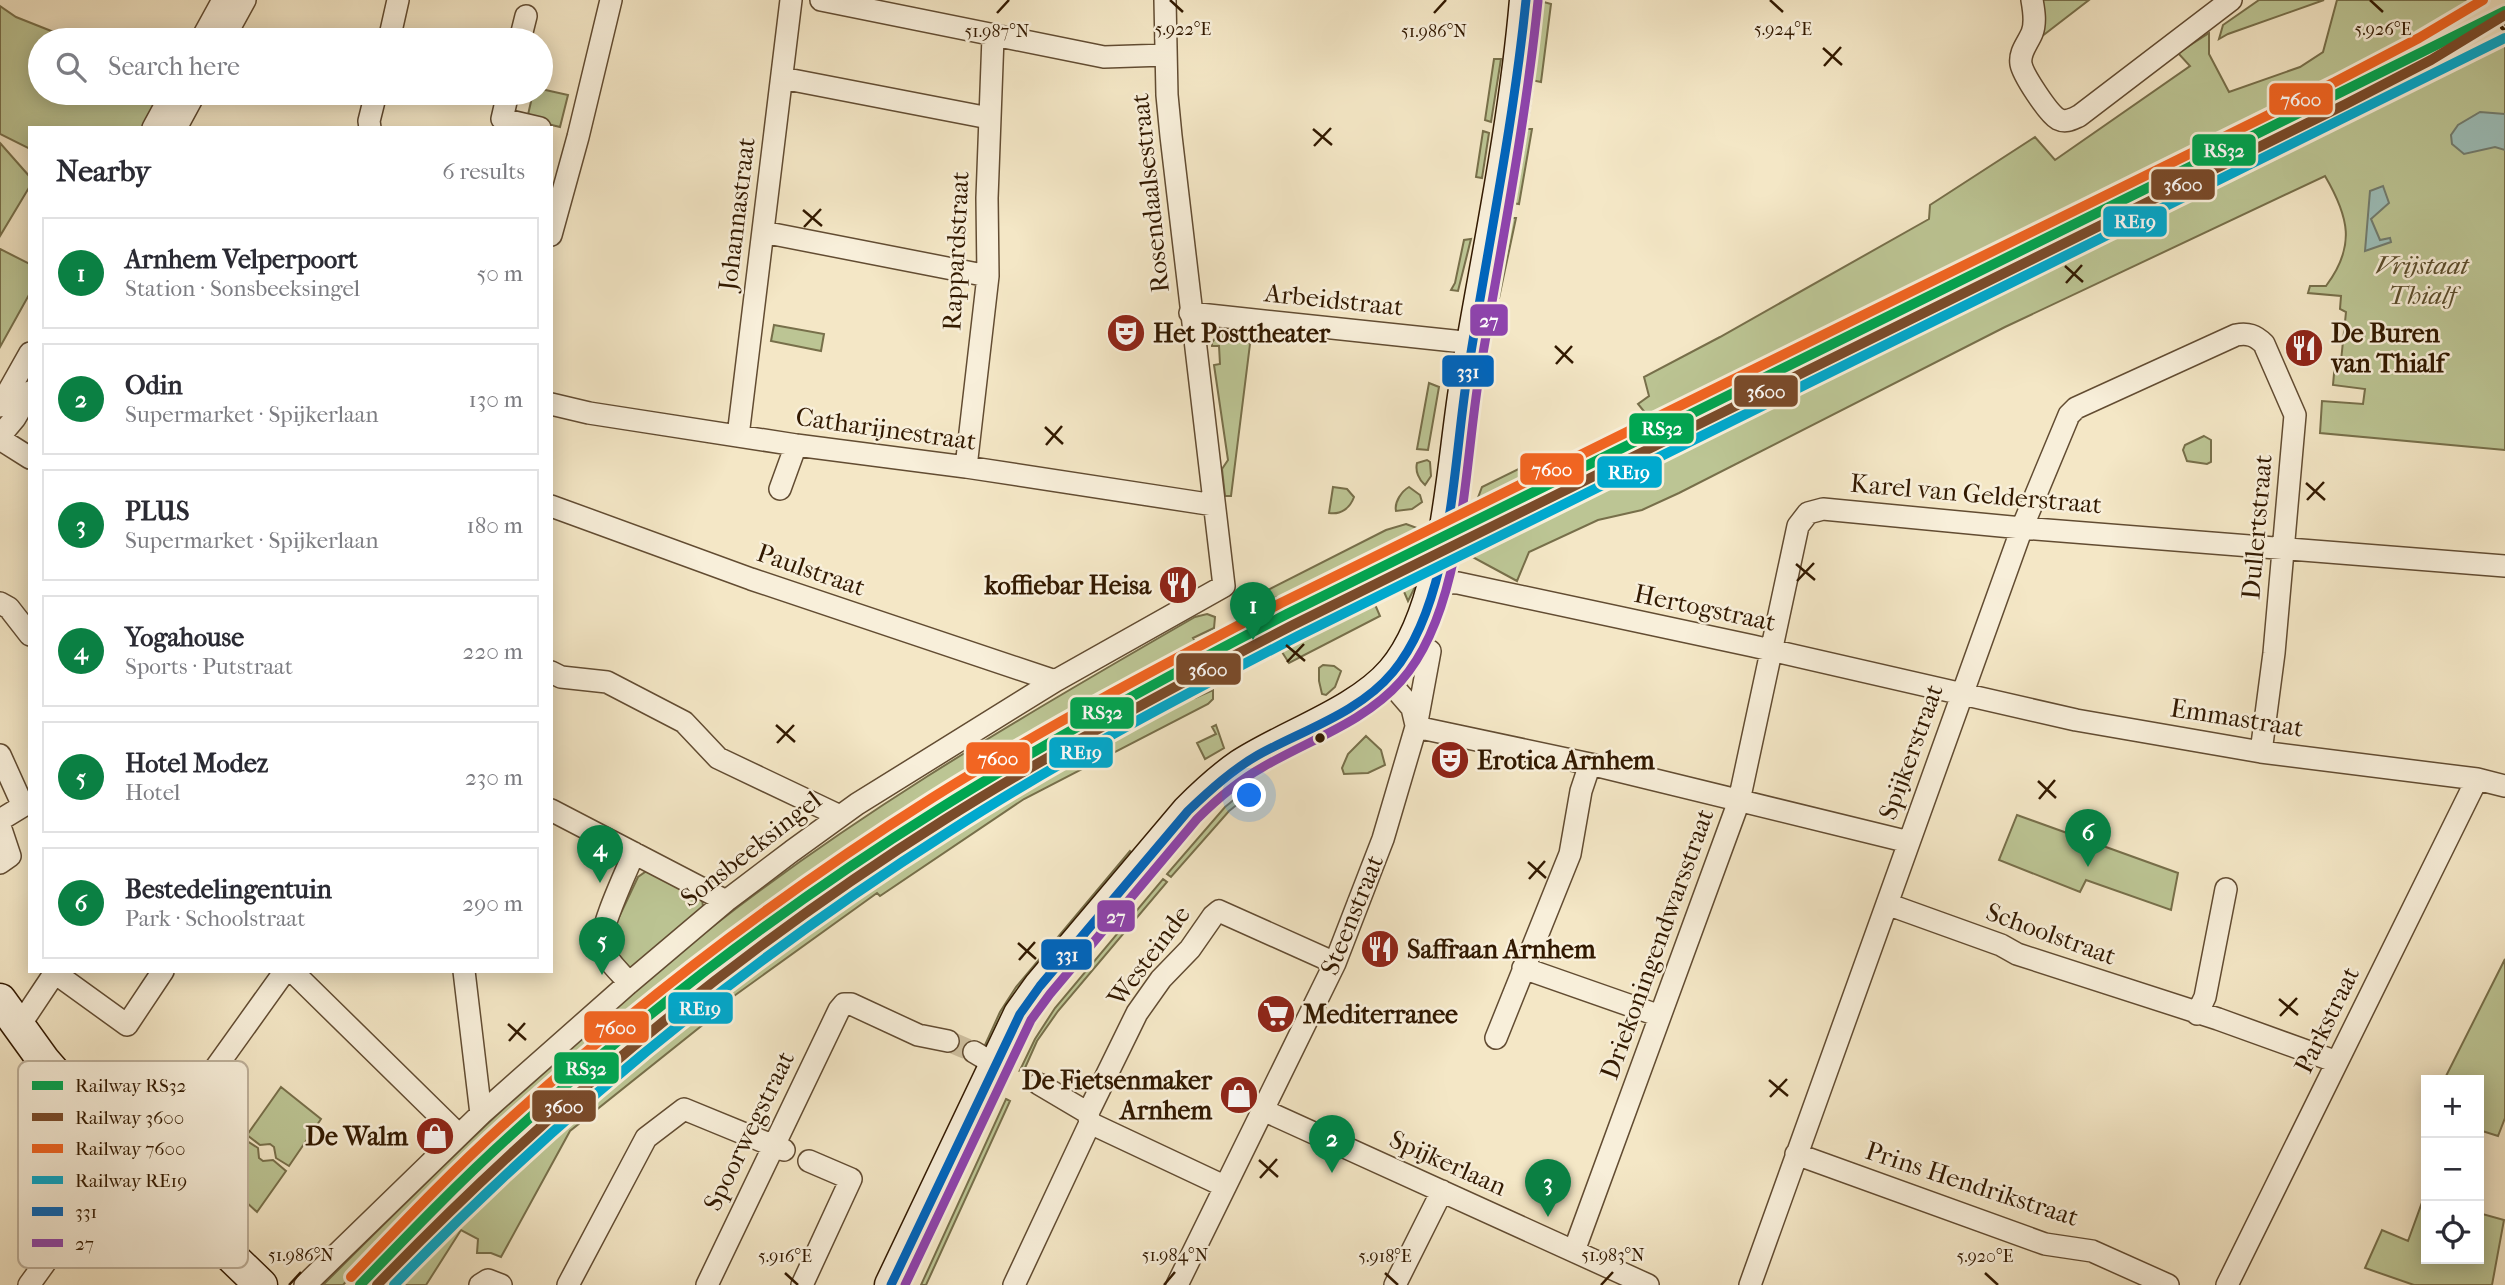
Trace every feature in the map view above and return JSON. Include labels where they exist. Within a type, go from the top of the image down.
[{"type":"main road","points":[[891,1285],[985,1058],[1040,986],[1188,811],[1211,788],[1241,765],[1372,693],[1387,679],[1411,645],[1433,590],[1443,544],[1473,343],[1508,146],[1526,0]]},
{"type":"main road","points":[[1430,651],[1433,590]]},
{"type":"main road","points":[[0,1000],[18,1028],[46,1061]]},
{"type":"main road","points":[[243,1268],[261,1285]]},
{"type":"street","points":[[230,28],[245,0]]},
{"type":"street","points":[[391,28],[398,0]]},
{"type":"street","points":[[553,228],[611,0]]},
{"type":"street","name":"Johannastraat","points":[[738,436],[791,0]]},
{"type":"street","points":[[821,0],[993,37],[1104,57],[1165,55]]},
{"type":"street","name":"Rosendaalsestraat","points":[[1165,0],[1169,122],[1213,505]]},
{"type":"street","points":[[2032,0],[2034,31],[2022,52],[2021,64],[2028,80],[2057,119],[2068,121],[2079,116],[2231,0]]},
{"type":"street","points":[[206,28],[216,2]]},
{"type":"street","points":[[523,28],[526,16]]},
{"type":"street","name":"Rappardstraat","points":[[966,467],[988,276],[989,118],[993,37]]},
{"type":"street","points":[[782,78],[989,118]]},
{"type":"street","points":[[154,126],[165,105]]},
{"type":"street","points":[[177,126],[188,105]]},
{"type":"street","points":[[370,126],[373,105]]},
{"type":"street","points":[[505,105],[502,119],[532,126]]},
{"type":"street","points":[[553,131],[578,137]]},
{"type":"street","points":[[763,232],[988,276]]},
{"type":"street","name":"Arbeidstraat","points":[[1190,313],[1473,343]]},
{"type":"street","name":"Spijkerstraat","points":[[1749,1285],[2022,528],[2069,415],[2076,408],[2236,335]]},
{"type":"street","name":"Dullertstraat","points":[[2236,335],[2256,336],[2264,344],[2295,415],[2274,653],[2261,752]]},
{"type":"street","points":[[28,360],[11,415],[0,438],[28,457]]},
{"type":"street","points":[[11,415],[28,394]]},
{"type":"street","name":"Catharijnestraat","points":[[553,404],[589,413],[796,445],[966,467],[1213,505]]},
{"type":"street","points":[[780,489],[796,445]]},
{"type":"street","name":"Sonsbeeksingel","points":[[305,1285],[481,1114],[726,901],[840,816],[1055,681],[1224,586],[1213,505]]},
{"type":"street","name":"Paulstraat","points":[[553,507],[751,579],[1055,681]]},
{"type":"street","name":"Karel van Gelderstraat","points":[[1771,651],[1798,526],[1808,513],[1823,509],[2022,528],[2505,566]]},
{"type":"street","name":"Hertogstraat","points":[[1433,590],[1458,583],[1963,694]]},
{"type":"street","points":[[0,603],[9,608],[28,632]]},
{"type":"street","name":"Steenstraat","points":[[1177,1285],[1335,963],[1383,839],[1416,727],[1430,651]]},
{"type":"street","name":"Driekoningendwarsstraat","points":[[1574,1251],[1739,801],[1771,651]]},
{"type":"street","points":[[553,673],[561,677],[607,682],[684,722],[718,758],[840,816]]},
{"type":"street","points":[[1387,679],[1412,708],[1416,727],[1590,764],[1909,842]]},
{"type":"street","name":"Emmastraat","points":[[1963,694],[2076,720],[2261,752],[2477,779],[2505,786]]},
{"type":"street","points":[[0,755],[23,806],[0,820]]},
{"type":"street","points":[[1496,1038],[1570,854],[1581,791],[1590,764]]},
{"type":"street","name":"Parkstraat","points":[[2227,1285],[2477,779]]},
{"type":"street","points":[[553,811],[726,901]]},
{"type":"street","points":[[0,826],[5,860]]},
{"type":"street","points":[[629,983],[601,946],[604,928],[634,853]]},
{"type":"street","points":[[2197,1014],[2205,997],[2226,889]]},
{"type":"street","name":"Schoolstraat","points":[[1887,904],[2001,945],[2017,954],[2252,1031],[2337,1062]]},
{"type":"street","name":"Westeinde","points":[[1089,1118],[1137,1013],[1161,979],[1219,911],[1335,963]]},
{"type":"street","points":[[1523,968],[1660,1016]]},
{"type":"street","points":[[18,1028],[54,973]]},
{"type":"street","points":[[56,973],[127,1025],[162,973]]},
{"type":"street","points":[[213,1061],[283,973]]},
{"type":"street","points":[[294,973],[459,1135]]},
{"type":"street","points":[[464,973],[481,1114]]},
{"type":"street","name":"Spoorwegstraat","points":[[707,1285],[778,1148],[844,1004],[851,1004],[918,1035],[948,1041]]},
{"type":"street","points":[[1039,1084],[1089,1118],[1224,1186]]},
{"type":"street","points":[[568,1285],[646,1138],[684,1109],[778,1148]]},
{"type":"street","name":"Spijkerlaan","points":[[1262,1110],[1648,1285]]},
{"type":"street","points":[[1014,1285],[1089,1118]]},
{"type":"street","name":"Prins Hendrikstraat","points":[[1796,1154],[2045,1244],[2092,1251],[2168,1285]]},
{"type":"street","points":[[802,1285],[851,1179],[809,1161]]},
{"type":"street","points":[[1395,1285],[1442,1191]]},
{"type":"street","points":[[29,1285],[43,1268]]},
{"type":"green space","points":[[2042,0],[2089,0],[2041,37]]},
{"type":"green space","points":[[2259,0],[2324,0],[2219,39],[2223,25]]},
{"type":"green space","points":[[2337,0],[2485,0],[2151,171],[1593,450],[1582,461],[1580,453],[1647,415],[1638,404],[1649,396],[1644,377],[1929,219],[1930,205],[2035,137],[2055,160],[2190,66],[2178,53],[2209,33],[2209,54],[2229,92],[2300,67],[2323,52]]},
{"type":"green space","points":[[1540,1],[1551,4],[1541,82],[1531,80]]},
{"type":"green space","points":[[0,6],[16,17],[44,28],[28,28],[28,105],[159,105],[147,126],[28,126],[28,148],[0,134]]},
{"type":"green space","name":"Vrijstaat Thialf","points":[[2505,43],[2505,450],[2320,433],[2322,401],[2363,404],[2365,389],[2333,385],[2335,362],[2341,361],[2346,312],[2340,309],[2341,296],[2308,293],[2310,286],[2326,286],[2342,258],[2345,244],[2344,218],[2325,176],[2005,327],[1679,493],[1642,510],[1598,520],[1529,552],[1517,581],[1467,554],[2330,126]]},
{"type":"green space","points":[[1494,59],[1501,59],[1491,122],[1485,120]]},
{"type":"green space","points":[[553,92],[568,95],[560,127],[527,119],[530,105],[553,105]]},
{"type":"green space","points":[[1525,129],[1532,129],[1519,204],[1512,203]]},
{"type":"green space","points":[[1483,131],[1489,133],[1482,178],[1476,177]]},
{"type":"green space","points":[[0,143],[28,175],[28,189],[0,236]]},
{"type":"green space","points":[[1509,218],[1516,218],[1499,298],[1496,298]]},
{"type":"green space","points":[[1471,239],[1458,291],[1451,290],[1455,283],[1464,240]]},
{"type":"green space","points":[[0,249],[28,263],[28,297],[0,347]]},
{"type":"green space","points":[[774,325],[824,334],[821,351],[771,341]]},
{"type":"green space","points":[[1220,333],[1241,336],[1250,344],[1231,496],[1225,496],[1222,469],[1228,460],[1214,365],[1220,364],[1219,346],[1212,346]]},
{"type":"green space","points":[[1429,383],[1439,387],[1428,450],[1417,449]]},
{"type":"green space","points":[[2204,436],[2211,440],[2211,462],[2207,464],[2187,461],[2183,450],[2185,445]]},
{"type":"green space","points":[[1427,460],[1430,462],[1431,476],[1425,485],[1418,475],[1417,463]]},
{"type":"green space","points":[[1533,462],[1547,477],[1473,511],[1482,487]]},
{"type":"green space","points":[[1333,487],[1347,489],[1354,497],[1344,510],[1329,513]]},
{"type":"green space","points":[[1409,487],[1420,495],[1422,502],[1412,509],[1396,511],[1399,497]]},
{"type":"green space","points":[[1406,524],[1417,528],[1420,537],[1346,572],[1345,569],[1280,602],[1277,597],[1266,603],[1266,591],[1386,530]]},
{"type":"green space","points":[[1417,575],[1408,601],[1402,587],[1395,586]]},
{"type":"green space","points":[[1373,600],[1380,616],[1289,663],[1280,649]]},
{"type":"green space","points":[[1207,614],[1215,617],[1214,628],[1193,638],[1196,643],[1045,726],[898,817],[900,820],[689,971],[596,1047],[474,1156],[407,1219],[343,1285],[323,1285],[537,1078],[626,998],[733,911],[796,864],[926,777],[1127,656],[1195,617]]},
{"type":"green space","points":[[1323,665],[1334,666],[1341,671],[1335,687],[1326,695],[1322,694],[1319,681],[1319,668]]},
{"type":"green space","points":[[1213,690],[1213,699],[1208,704],[1024,799],[880,896],[877,893],[702,1019],[705,1023],[570,1131],[501,1257],[491,1253],[477,1253],[478,1239],[461,1230],[426,1285],[391,1285],[502,1174],[571,1113],[757,963],[919,850],[998,801],[1184,697],[1192,693],[1195,698]]},
{"type":"green space","points":[[1216,725],[1224,748],[1205,759],[1197,743],[1216,734],[1212,727]]},
{"type":"green space","points":[[1366,736],[1381,750],[1385,765],[1368,773],[1344,774],[1342,768],[1348,754]]},
{"type":"green space","points":[[1246,790],[1243,800],[1229,811],[1171,877],[1167,874],[1225,807]]},
{"type":"green space","points":[[2017,815],[2178,873],[2171,910],[2086,880],[2080,892],[1999,860]]},
{"type":"green space","points":[[1130,851],[1136,856],[994,1044],[985,1045],[1000,1012],[1016,987]]},
{"type":"green space","points":[[648,870],[702,899],[703,907],[632,968],[626,968],[615,957],[610,936],[638,877]]},
{"type":"green space","points":[[1163,879],[1167,882],[1058,1011],[1037,1041],[1025,1068],[1020,1070],[1035,1039],[1055,1008]]},
{"type":"green space","points":[[2505,959],[2505,1118],[2498,1136],[2484,1132],[2484,1075],[2447,1075]]},
{"type":"green space","points":[[281,1087],[321,1119],[289,1166],[276,1158],[274,1147],[270,1144],[260,1145],[248,1134]]},
{"type":"green space","points":[[1006,1099],[1010,1101],[926,1285],[921,1285]]},
{"type":"green space","points":[[248,1142],[258,1148],[259,1158],[263,1161],[273,1160],[286,1171],[257,1212],[248,1204]]},
{"type":"green space","points":[[2421,1205],[2421,1264],[2484,1264],[2484,1214],[2504,1220],[2492,1285],[2414,1285],[2365,1268],[2382,1230],[2408,1241]]},
{"type":"water","points":[[2480,112],[2505,114],[2505,150],[2495,147],[2464,154],[2452,144],[2451,135],[2458,125]]},
{"type":"water","points":[[2383,186],[2389,203],[2371,219],[2380,240],[2390,238],[2391,242],[2365,251],[2370,191]]},
{"type":"tunnel","points":[[948,1041],[974,1052]]},
{"type":"rail line","name":"7600","points":[[351,1277],[483,1143],[553,1080],[657,994],[710,952],[875,835],[1018,746],[1281,603],[2335,82],[2419,38],[2483,0]]},
{"type":"rail line","name":"RS32","points":[[360,1285],[492,1152],[665,1003],[772,922],[882,845],[1024,757],[1287,614],[2505,11]]},
{"type":"rail line","name":"3600","points":[[377,1285],[508,1156],[647,1035],[718,978],[867,870],[1029,768],[1293,625],[2346,104],[2431,60],[2505,15]]},
{"type":"rail line","name":"RE19","points":[[394,1285],[523,1159],[590,1099],[729,986],[875,880],[1035,779],[1298,636],[2505,38]]},
{"type":"transit line","name":"331","points":[[891,1285],[1020,1014],[1040,986],[1188,811],[1230,774],[1258,755],[1330,720],[1364,699],[1393,672],[1413,643],[1439,571],[1447,531],[1467,377],[1507,142],[1526,0]]},
{"type":"transit line","name":"27","points":[[905,1285],[1031,1020],[1050,994],[1212,804],[1254,772],[1371,708],[1401,681],[1422,651],[1438,616],[1458,536],[1479,377],[1519,143],[1538,1]]},
{"type":"place","name":"Het Posttheater","points":[[1126,333]]},
{"type":"place","name":"De Buren van Thialf","points":[[2304,348]]},
{"type":"place","name":"koffiebar Heisa","points":[[1178,585]]},
{"type":"place","name":"Arnhem Velperpoort","points":[[1253,640]]},
{"type":"place","name":"Erotica Arnhem","points":[[1450,760]]},
{"type":"place","name":"Bestedelingentuin","points":[[2088,867]]},
{"type":"place","name":"Yogahouse","points":[[600,883]]},
{"type":"place","name":"Saffraan Arnhem","points":[[1380,949]]},
{"type":"place","name":"Hotel Modez","points":[[602,975]]},
{"type":"place","name":"Mediterranee","points":[[1276,1014]]},
{"type":"place","name":"De Fietsenmaker Arnhem","points":[[1239,1095]]},
{"type":"place","name":"De Walm","points":[[435,1136]]},
{"type":"place","name":"Odin","points":[[1332,1173]]},
{"type":"place","name":"PLUS","points":[[1548,1217]]}]
